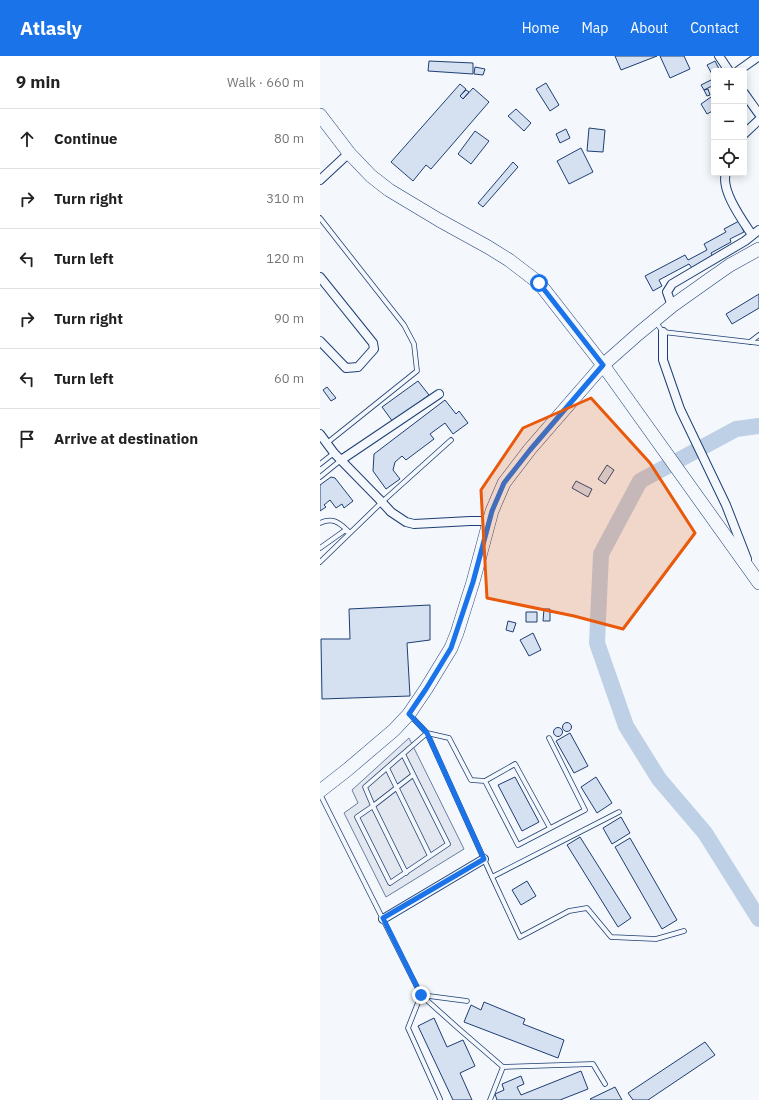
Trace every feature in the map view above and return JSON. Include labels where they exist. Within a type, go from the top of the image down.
[{"type":"main road","points":[[320,115],[349,154],[371,176],[389,190],[509,260],[539,283],[603,365],[630,405],[756,579]]},
{"type":"main road","points":[[320,792],[394,730],[409,714],[426,689],[451,648],[473,582],[492,511],[504,483],[530,450],[603,365],[672,306],[730,265],[759,249]]},
{"type":"street","points":[[719,56],[727,68]]},
{"type":"street","points":[[742,68],[759,56]]},
{"type":"street","points":[[747,96],[759,114]]},
{"type":"street","points":[[320,109],[332,130]]},
{"type":"street","points":[[747,131],[759,120]]},
{"type":"street","points":[[320,180],[349,154]]},
{"type":"street","points":[[672,306],[667,292],[672,284],[756,233],[728,195],[725,176]]},
{"type":"street","points":[[320,277],[373,343],[374,349],[358,367],[346,368],[320,341]]},
{"type":"street","points":[[663,332],[663,360],[680,409],[726,506],[756,579]]},
{"type":"street","points":[[341,460],[439,394]]},
{"type":"street","points":[[320,434],[334,453],[399,519],[414,524],[490,521]]},
{"type":"street","points":[[383,918],[484,859]]},
{"type":"lane","points":[[320,218],[404,325],[414,344],[417,371],[326,443]]},
{"type":"lane","points":[[655,321],[663,332],[759,343]]},
{"type":"lane","points":[[750,342],[759,335]]},
{"type":"lane","points":[[320,562],[349,532],[451,440]]},
{"type":"lane","points":[[320,464],[334,453]]},
{"type":"lane","points":[[320,477],[341,460]]},
{"type":"lane","points":[[320,523],[328,520],[335,520],[349,532]]},
{"type":"lane","points":[[320,548],[340,533],[349,532]]},
{"type":"lane","points":[[409,714],[427,733],[520,937],[569,911],[587,908],[611,937],[656,939],[684,931]]},
{"type":"lane","points":[[406,873],[365,787],[427,733]]},
{"type":"lane","points":[[427,733],[449,738],[471,780],[484,781],[514,764],[550,828]]},
{"type":"lane","points":[[484,781],[518,845],[585,810],[549,738]]},
{"type":"lane","points":[[403,754],[448,844],[390,883],[357,817],[413,775]]},
{"type":"lane","points":[[387,768],[430,856]]},
{"type":"lane","points":[[320,792],[421,995],[504,1067],[593,1064],[605,1084]]},
{"type":"lane","points":[[492,877],[619,812]]},
{"type":"lane","points":[[421,995],[467,1001]]},
{"type":"lane","points":[[421,995],[408,1028],[440,1098]]},
{"type":"lane","points":[[490,1100],[504,1067]]},
{"type":"highlighted area","points":[[591,398],[650,463],[695,533],[623,629],[574,616],[487,598],[481,490],[523,428]]},
{"type":"shaded area","points":[[409,738],[464,849],[386,897],[344,813],[358,803],[352,790]]},
{"type":"building","points":[[615,56],[657,56],[621,70]]},
{"type":"building","points":[[660,56],[684,56],[690,69],[670,78]]},
{"type":"building","points":[[429,61],[473,63],[473,74],[428,71]]},
{"type":"building","points":[[715,61],[718,68],[711,68],[711,72],[707,65]]},
{"type":"building","points":[[475,67],[485,69],[483,75],[474,74]]},
{"type":"building","points":[[711,80],[711,86],[704,90],[701,85]]},
{"type":"building","points":[[546,83],[559,105],[550,111],[536,89]]},
{"type":"building","points":[[460,84],[466,89],[460,96],[463,99],[473,88],[489,102],[431,169],[426,165],[413,181],[391,162]]},
{"type":"building","points":[[708,89],[710,95],[707,96],[704,90]]},
{"type":"building","points":[[466,90],[469,92],[463,99],[460,96]]},
{"type":"building","points":[[711,97],[711,112],[707,114],[701,104]]},
{"type":"building","points":[[516,109],[531,123],[524,131],[508,116]]},
{"type":"building","points":[[589,128],[605,130],[603,152],[587,151]]},
{"type":"building","points":[[566,129],[570,138],[560,143],[556,134]]},
{"type":"building","points":[[475,131],[489,141],[471,164],[458,154]]},
{"type":"building","points":[[581,148],[593,172],[569,184],[557,161]]},
{"type":"building","points":[[513,162],[518,167],[483,207],[478,203]]},
{"type":"building","points":[[739,221],[744,232],[730,239],[731,242],[711,253],[713,257],[692,268],[689,264],[659,280],[662,286],[653,291],[645,276],[685,255],[688,260],[707,250],[704,244],[726,232],[724,229]]},
{"type":"building","points":[[759,294],[759,308],[732,324],[726,314]]},
{"type":"building","points":[[418,381],[429,395],[393,422],[382,407]]},
{"type":"building","points":[[327,387],[336,398],[331,401],[323,390]]},
{"type":"building","points":[[445,400],[456,414],[459,411],[468,423],[453,434],[445,423],[430,434],[434,439],[406,460],[402,456],[395,462],[393,470],[400,479],[386,489],[373,471],[374,454]]},
{"type":"building","points":[[607,465],[614,470],[605,484],[598,479]]},
{"type":"building","points":[[331,477],[335,478],[353,501],[344,508],[342,504],[336,508],[330,500],[324,505],[326,507],[320,511],[320,485]]},
{"type":"building","points":[[576,481],[592,489],[588,497],[572,488]]},
{"type":"building","points":[[430,605],[430,640],[407,643],[410,696],[322,699],[321,639],[350,639],[349,609]]},
{"type":"building","points":[[544,609],[550,609],[550,621],[543,621]]},
{"type":"building","points":[[526,612],[537,612],[537,622],[526,622]]},
{"type":"building","points":[[508,621],[516,623],[513,632],[506,630]]},
{"type":"building","points":[[533,633],[541,650],[529,656],[520,640]]},
{"type":"building","points":[[567,722],[572,727],[567,732],[562,727]]},
{"type":"building","points":[[558,727],[563,732],[558,737],[553,732]]},
{"type":"building","points":[[570,733],[588,766],[574,773],[556,741]]},
{"type":"building","points":[[515,777],[539,822],[522,831],[498,785]]},
{"type":"building","points":[[596,777],[612,803],[597,813],[581,787]]},
{"type":"building","points":[[621,817],[630,833],[612,844],[603,828]]},
{"type":"building","points":[[580,837],[631,918],[618,927],[567,845]]},
{"type":"building","points":[[630,838],[677,920],[662,929],[615,847]]},
{"type":"building","points":[[527,881],[536,896],[521,905],[512,890]]},
{"type":"building","points":[[484,1002],[525,1019],[523,1024],[564,1040],[558,1058],[464,1022],[471,1005],[481,1010]]},
{"type":"building","points":[[434,1018],[447,1047],[463,1040],[475,1066],[460,1073],[472,1100],[453,1100],[418,1026]]},
{"type":"building","points":[[705,1042],[715,1055],[648,1100],[633,1100],[628,1093]]},
{"type":"building","points":[[581,1071],[588,1089],[560,1100],[497,1100],[495,1094],[504,1090],[502,1084],[521,1076],[524,1084],[517,1087],[521,1095]]},
{"type":"building","points":[[615,1087],[622,1100],[590,1099]]},
{"type":"waterway","points":[[759,426],[736,429],[640,481],[601,554],[597,643],[626,726],[659,779],[705,833],[759,919]]},
{"type":"route","points":[[421,995],[383,918],[484,859],[427,733],[409,714],[434,677],[451,648],[473,582],[492,511],[504,483],[554,421],[603,365],[549,298],[539,283]]}]
